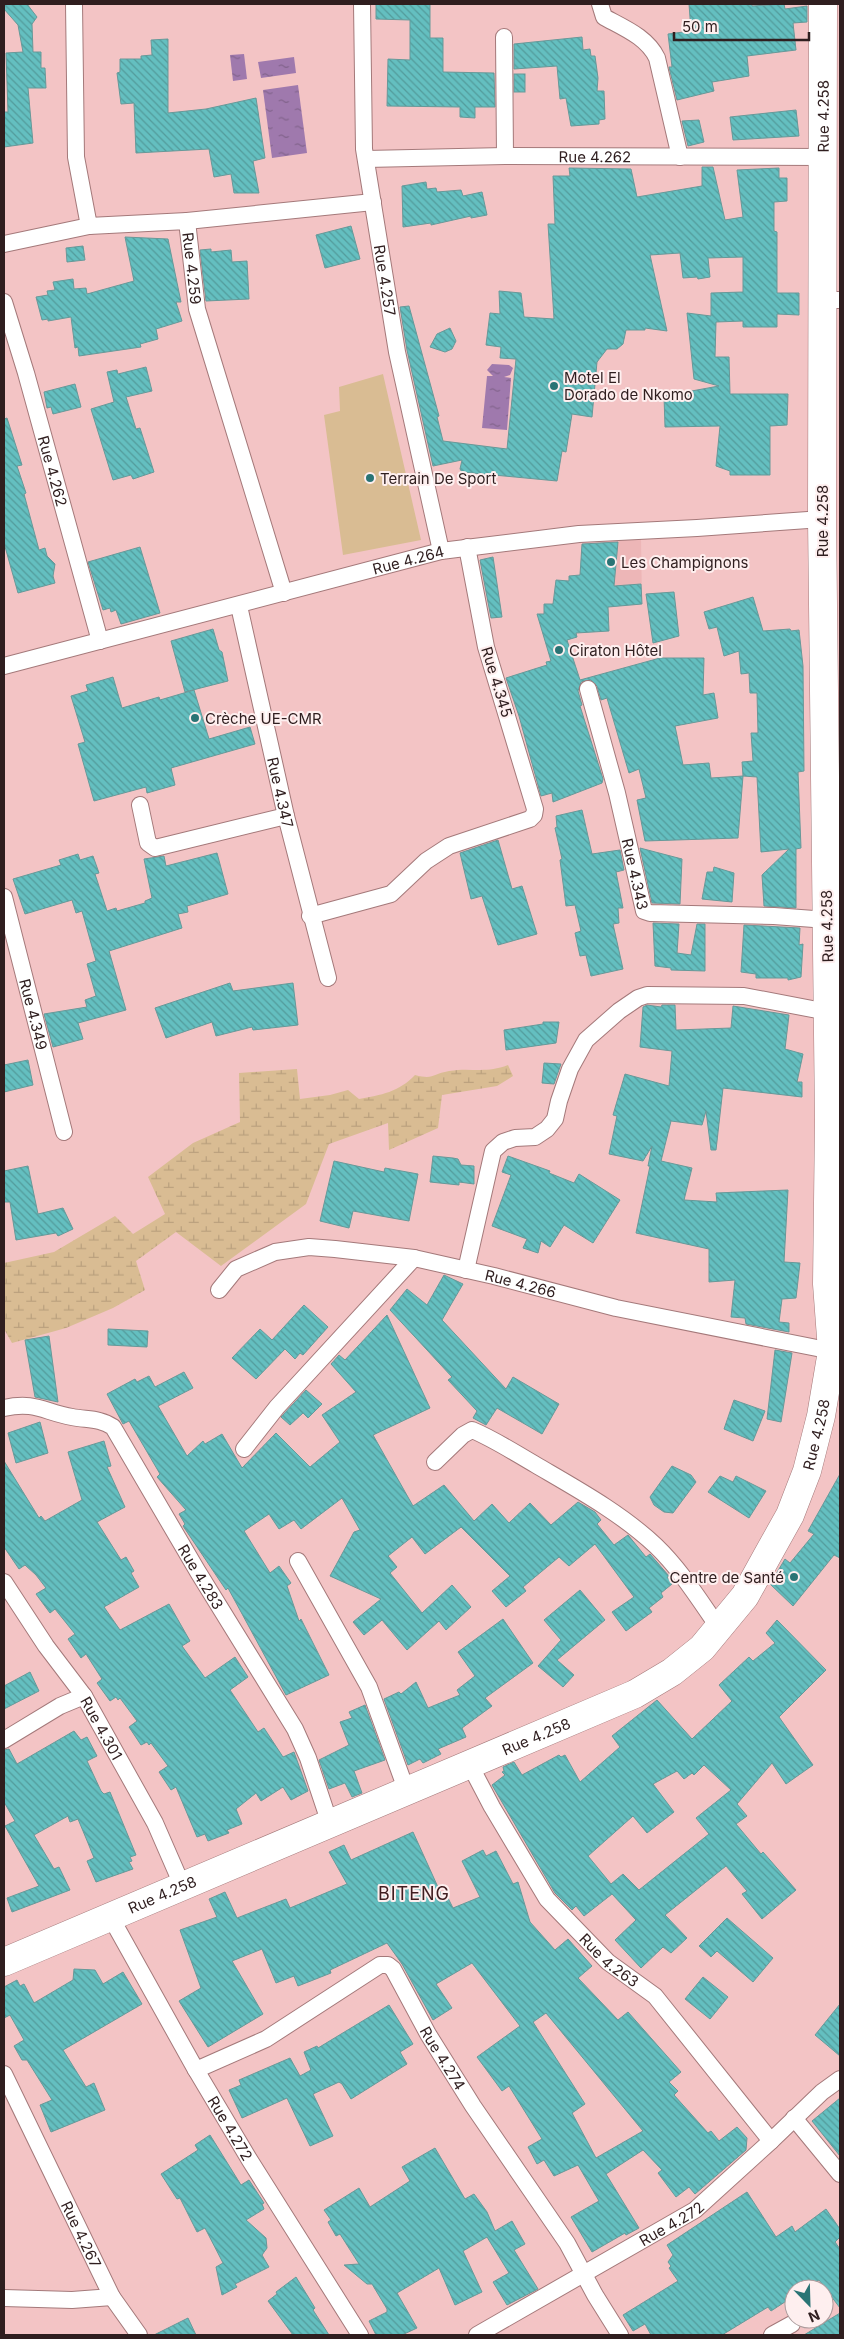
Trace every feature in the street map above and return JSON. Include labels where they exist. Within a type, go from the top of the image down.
[{"type":"highway","name":"Rue 4.258","points":[[4,1962],[182,1884],[407,1792],[635,1694],[672,1672],[702,1648],[745,1596],[790,1515],[806,1471],[820,1416],[832,1351],[827,1284],[834,1120],[828,1012],[827,920],[832,662],[822,519],[831,300],[823,158],[832,114],[823,4]]},
{"type":"highway","points":[[827,1284],[840,1312]]},
{"type":"highway","points":[[820,1416],[840,1384]]},
{"type":"street","points":[[4,244],[89,226],[76,157],[74,4]]},
{"type":"street","name":"Rue 4.257","points":[[362,4],[366,159],[399,362],[441,551]]},
{"type":"street","points":[[600,4],[604,17],[644,40],[653,49],[657,58],[680,157]]},
{"type":"street","points":[[504,37],[505,156]]},
{"type":"street","name":"Rue 4.262","points":[[366,159],[505,156],[823,158]]},
{"type":"street","points":[[187,221],[373,202]]},
{"type":"street","name":"Rue 4.259","points":[[89,226],[187,221],[197,309],[284,593]]},
{"type":"street","name":"Rue 4.262","points":[[4,302],[26,373],[100,641]]},
{"type":"street","name":"Rue 4.264","points":[[4,666],[238,606],[441,551],[579,534],[822,519]]},
{"type":"street","name":"Rue 4.345","points":[[310,916],[391,894],[426,861],[449,846],[466,838],[530,819],[534,815],[535,810],[486,647],[467,547]]},
{"type":"street","name":"Rue 4.347","points":[[238,606],[310,916],[328,978]]},
{"type":"street","name":"Rue 4.343","points":[[588,689],[617,793],[644,911],[650,914],[774,916],[827,920]]},
{"type":"street","points":[[140,806],[148,843],[155,848],[286,816]]},
{"type":"street","name":"Rue 4.349","points":[[4,897],[7,921],[64,1132]]},
{"type":"street","points":[[466,1270],[493,1151],[503,1142],[514,1138],[535,1137],[547,1129],[555,1119],[558,1101],[570,1069],[586,1040],[619,1011],[638,998],[647,995],[744,996],[828,1012]]},
{"type":"street","name":"Rue 4.266","points":[[219,1290],[236,1269],[275,1252],[309,1247],[414,1258],[616,1308],[832,1351]]},
{"type":"street","points":[[244,1449],[277,1407],[414,1258]]},
{"type":"street","name":"Rue 4.283","points":[[7,1407],[33,1405],[71,1417],[104,1421],[112,1427],[295,1729],[308,1758],[330,1824]]},
{"type":"street","points":[[435,1462],[463,1435],[472,1430],[485,1435],[617,1515],[657,1547],[719,1628]]},
{"type":"street","points":[[298,1561],[369,1687],[407,1792]]},
{"type":"street","name":"Rue 4.301","points":[[4,1582],[46,1646],[84,1696],[155,1823],[182,1884]]},
{"type":"street","points":[[4,1740],[60,1706],[84,1696]]},
{"type":"street","name":"Rue 4.263","points":[[470,1765],[492,1807],[547,1899],[608,1962],[655,1996],[772,2141]]},
{"type":"street","name":"Rue 4.272","points":[[110,1916],[196,2070],[249,2159],[360,2335]]},
{"type":"street","name":"Rue 4.274","points":[[196,2070],[266,2039],[380,1966],[388,1965],[393,1969],[428,2034],[473,2106],[567,2243],[620,2335]]},
{"type":"street","name":"Rue 4.267","points":[[4,2074],[112,2297],[139,2335]]},
{"type":"street","name":"Rue 4.272","points":[[477,2335],[695,2210],[840,2078]]},
{"type":"street","points":[[794,2118],[840,2174]]},
{"type":"street","points":[[4,2298],[72,2300],[112,2297]]},
{"type":"street","points":[[772,2335],[784,2328]]},
{"type":"shaded area","name":"Les Champignons","points":[[641,538],[642,604],[574,610],[580,579],[582,544]]},
{"type":"green space","name":"Terrain De Sport","points":[[383,374],[421,540],[343,555],[324,415],[340,411],[339,387]]},
{"type":"green space","points":[[508,1065],[513,1076],[497,1086],[442,1095],[438,1128],[389,1150],[388,1123],[329,1144],[306,1204],[221,1266],[176,1232],[136,1261],[145,1290],[113,1308],[66,1328],[12,1343],[4,1329],[4,1263],[54,1252],[115,1216],[133,1234],[165,1214],[148,1177],[193,1143],[240,1122],[239,1073],[297,1069],[300,1099],[330,1095],[348,1090],[359,1099],[396,1089],[415,1075],[430,1077],[449,1071],[485,1070]]},
{"type":"water","points":[[244,54],[247,79],[233,81],[230,55]]},
{"type":"water","points":[[294,57],[296,73],[261,78],[258,62]]},
{"type":"water","points":[[298,85],[307,153],[272,158],[263,90]]},
{"type":"water","points":[[492,364],[509,365],[513,368],[510,375],[504,377],[511,378],[507,430],[482,428],[487,376],[493,376],[487,370]]},
{"type":"building","points":[[4,4],[27,4],[37,17],[32,24],[33,52],[41,52],[41,68],[45,68],[46,88],[28,88],[33,143],[4,147],[4,112],[8,112],[6,53],[23,52],[18,25],[4,9]]},
{"type":"building","points":[[376,4],[430,4],[430,38],[443,38],[443,72],[494,73],[495,107],[475,107],[475,118],[460,117],[460,107],[387,106],[388,59],[410,60],[410,20],[376,19]]},
{"type":"building","points":[[689,4],[752,4],[752,6],[784,4],[785,9],[807,6],[807,22],[793,23],[796,50],[747,56],[749,76],[712,82],[714,91],[677,100],[669,67],[672,67],[668,34],[691,31]]},
{"type":"building","points":[[582,37],[583,50],[590,49],[591,56],[595,56],[598,78],[597,91],[604,91],[605,119],[599,120],[599,124],[571,126],[566,98],[560,99],[557,66],[514,69],[514,44]]},
{"type":"building","points":[[168,39],[168,113],[206,109],[256,98],[265,158],[253,161],[259,193],[234,193],[231,174],[214,177],[209,149],[136,153],[134,103],[121,104],[117,73],[120,72],[120,59],[141,59],[141,56],[152,55],[151,40]]},
{"type":"building","points":[[514,74],[525,74],[525,92],[514,92]]},
{"type":"building","points":[[796,110],[799,136],[733,140],[730,117]]},
{"type":"building","points":[[699,120],[704,142],[688,146],[682,121]]},
{"type":"building","points":[[702,167],[713,167],[725,220],[743,217],[737,170],[779,168],[779,178],[787,178],[787,201],[774,202],[774,231],[777,232],[777,293],[799,293],[799,315],[777,314],[777,327],[743,327],[743,321],[716,322],[715,357],[729,357],[730,394],[788,394],[787,425],[770,426],[770,475],[730,475],[730,471],[716,466],[720,426],[665,427],[664,396],[719,386],[694,379],[687,313],[711,316],[711,293],[743,292],[743,257],[708,258],[710,277],[698,279],[697,277],[683,278],[680,253],[650,255],[667,331],[645,328],[645,330],[626,330],[623,344],[617,349],[607,349],[597,362],[592,417],[572,414],[566,452],[562,451],[557,481],[462,472],[460,469],[462,460],[433,466],[407,350],[400,307],[409,306],[439,416],[437,417],[443,441],[507,449],[516,359],[500,358],[501,347],[486,345],[490,313],[500,314],[499,291],[521,293],[524,317],[554,319],[548,224],[555,224],[553,176],[570,176],[569,168],[631,169],[637,197],[702,186]]},
{"type":"building","points":[[426,182],[427,189],[436,188],[437,192],[461,190],[463,196],[482,192],[487,215],[471,218],[471,216],[431,225],[431,223],[403,227],[402,186]]},
{"type":"building","points":[[351,226],[360,259],[325,268],[316,235]]},
{"type":"building","points":[[125,237],[168,239],[181,302],[176,302],[182,321],[156,329],[158,339],[140,344],[141,347],[79,356],[78,347],[75,348],[71,317],[48,321],[48,319],[42,320],[36,297],[48,295],[47,291],[55,290],[53,282],[73,279],[74,289],[86,288],[87,294],[134,281]]},
{"type":"building","points":[[83,246],[85,260],[67,262],[66,248]]},
{"type":"building","points":[[211,249],[211,252],[231,250],[232,262],[247,261],[249,299],[206,301],[200,250]]},
{"type":"building","points":[[450,328],[456,341],[452,349],[445,352],[430,347],[437,334]]},
{"type":"building","points":[[146,367],[152,391],[126,397],[136,429],[140,428],[154,472],[133,479],[131,475],[113,480],[91,409],[114,402],[107,372],[117,370],[118,374]]},
{"type":"building","points":[[75,384],[81,407],[53,414],[51,407],[47,408],[44,392]]},
{"type":"building","points":[[7,418],[22,465],[17,466],[26,493],[24,494],[39,550],[45,548],[47,556],[55,564],[53,576],[55,583],[18,593],[4,543],[4,419]]},
{"type":"building","points":[[618,542],[614,586],[641,584],[642,604],[608,607],[609,631],[576,633],[577,637],[567,640],[580,680],[660,658],[704,658],[703,695],[714,693],[718,718],[675,726],[683,765],[709,763],[711,778],[743,776],[738,838],[645,841],[637,800],[646,798],[639,769],[629,773],[607,698],[601,700],[597,686],[591,680],[581,682],[578,691],[582,705],[580,706],[603,779],[602,783],[553,802],[552,793],[541,796],[519,716],[506,678],[547,665],[546,662],[551,661],[537,614],[544,614],[544,604],[553,604],[556,580],[569,581],[569,576],[580,575],[582,544]]},
{"type":"building","points":[[140,547],[160,613],[121,624],[116,610],[111,612],[110,608],[103,610],[88,562]]},
{"type":"building","points":[[493,557],[502,617],[491,618],[480,560]]},
{"type":"building","points":[[674,592],[679,636],[653,643],[646,594]]},
{"type":"building","points":[[753,597],[763,631],[799,630],[803,666],[804,771],[798,772],[801,848],[796,849],[796,908],[764,906],[762,875],[789,849],[761,852],[757,777],[743,776],[742,762],[753,761],[751,733],[758,733],[757,693],[750,693],[749,673],[741,674],[739,651],[724,656],[717,627],[709,629],[704,612]]},
{"type":"building","points":[[213,629],[219,650],[222,652],[228,681],[185,692],[171,641]]},
{"type":"building","points":[[113,677],[122,708],[159,697],[160,700],[194,690],[209,739],[250,727],[255,744],[171,768],[175,785],[147,793],[146,787],[94,801],[78,744],[85,742],[71,696],[88,691],[86,685]]},
{"type":"building","points":[[582,810],[592,854],[620,850],[624,870],[616,872],[623,908],[618,908],[619,923],[613,924],[623,969],[591,976],[586,955],[580,956],[575,933],[581,931],[575,905],[566,906],[560,860],[562,859],[555,828],[557,827],[556,816]]},
{"type":"building","points":[[498,840],[512,889],[522,886],[537,934],[498,945],[482,896],[471,899],[460,853]]},
{"type":"building","points":[[640,848],[682,859],[680,904],[652,903]]},
{"type":"building","points":[[217,853],[228,894],[187,906],[188,912],[178,914],[182,928],[109,951],[126,1010],[78,1023],[83,1039],[53,1047],[44,1014],[87,1007],[85,1000],[96,996],[87,964],[96,961],[82,911],[76,913],[72,900],[25,914],[13,879],[61,865],[59,860],[78,854],[80,860],[93,856],[99,873],[95,874],[107,911],[116,908],[117,911],[145,903],[145,901],[152,898],[144,859],[164,856],[166,866]]},
{"type":"building","points":[[714,867],[734,873],[732,902],[702,899],[707,872],[713,872]]},
{"type":"building","points":[[653,923],[679,924],[677,953],[691,955],[697,924],[705,924],[705,971],[671,970],[671,968],[655,966]]},
{"type":"building","points":[[744,925],[800,928],[799,945],[803,944],[801,977],[788,980],[788,978],[756,978],[756,974],[741,972]]},
{"type":"building","points":[[230,983],[233,991],[293,983],[298,1025],[253,1030],[252,1027],[216,1036],[212,1022],[166,1038],[155,1008]]},
{"type":"building","points":[[647,1005],[661,1007],[662,1005],[675,1005],[676,1030],[731,1028],[733,1006],[789,1015],[785,1049],[803,1054],[797,1082],[802,1082],[802,1097],[723,1088],[716,1150],[711,1150],[706,1111],[702,1125],[671,1121],[661,1161],[692,1168],[684,1200],[717,1202],[716,1193],[788,1190],[784,1262],[800,1263],[796,1298],[782,1299],[779,1322],[789,1323],[789,1332],[746,1324],[745,1318],[731,1317],[735,1280],[709,1282],[709,1249],[636,1233],[650,1166],[648,1166],[652,1146],[643,1161],[609,1154],[617,1116],[613,1115],[625,1074],[669,1086],[672,1051],[640,1047],[643,1007]]},
{"type":"building","points":[[543,1022],[559,1022],[556,1043],[506,1050],[504,1030],[543,1024]]},
{"type":"building","points":[[28,1060],[33,1085],[4,1092],[4,1065]]},
{"type":"building","points":[[544,1063],[561,1064],[554,1084],[542,1083]]},
{"type":"building","points":[[433,1156],[458,1159],[461,1165],[474,1166],[474,1184],[459,1182],[459,1185],[430,1182]]},
{"type":"building","points":[[508,1156],[550,1171],[549,1173],[574,1183],[579,1174],[620,1200],[593,1243],[564,1225],[550,1247],[541,1241],[538,1253],[523,1248],[527,1239],[492,1226],[511,1175],[502,1172]]},
{"type":"building","points":[[334,1161],[384,1172],[385,1168],[418,1174],[409,1221],[353,1211],[349,1228],[320,1221]]},
{"type":"building","points":[[28,1166],[38,1214],[63,1208],[73,1229],[58,1236],[56,1233],[16,1240],[10,1202],[4,1202],[4,1171]]},
{"type":"building","points":[[444,1275],[463,1284],[442,1320],[506,1389],[513,1377],[559,1404],[542,1434],[497,1408],[486,1425],[473,1418],[477,1411],[448,1380],[452,1377],[390,1310],[407,1289],[427,1305]]},
{"type":"building","points":[[304,1305],[328,1327],[303,1355],[300,1353],[295,1359],[285,1349],[256,1379],[232,1358],[260,1329],[272,1340]]},
{"type":"building","points":[[387,1315],[430,1408],[373,1435],[413,1506],[444,1485],[474,1521],[492,1504],[509,1523],[530,1503],[551,1525],[578,1502],[595,1512],[601,1520],[597,1524],[614,1545],[628,1535],[646,1557],[650,1554],[669,1576],[667,1577],[672,1584],[661,1593],[663,1597],[649,1608],[652,1612],[626,1631],[612,1612],[634,1597],[595,1544],[569,1566],[559,1557],[523,1587],[526,1591],[506,1607],[492,1591],[510,1576],[461,1527],[425,1554],[412,1537],[388,1556],[397,1567],[390,1573],[422,1613],[452,1585],[471,1607],[446,1630],[439,1621],[407,1650],[382,1620],[364,1635],[353,1622],[381,1599],[330,1576],[354,1532],[360,1530],[342,1498],[301,1529],[294,1520],[279,1529],[269,1514],[244,1531],[270,1573],[279,1566],[291,1583],[287,1586],[299,1621],[301,1619],[329,1675],[286,1695],[228,1588],[226,1590],[183,1526],[185,1524],[179,1514],[186,1510],[157,1477],[160,1474],[129,1421],[123,1424],[107,1394],[135,1379],[137,1382],[149,1376],[155,1387],[184,1372],[193,1388],[158,1406],[187,1456],[203,1441],[205,1444],[222,1434],[242,1468],[276,1433],[310,1467],[340,1442],[322,1415],[356,1392],[331,1364],[339,1355],[345,1360]]},
{"type":"building","points":[[108,1329],[148,1331],[147,1347],[108,1345]]},
{"type":"building","points":[[49,1336],[58,1402],[35,1397],[25,1340]]},
{"type":"building","points":[[775,1350],[792,1353],[781,1422],[767,1419]]},
{"type":"building","points":[[306,1390],[322,1404],[308,1418],[303,1413],[290,1425],[281,1417]]},
{"type":"building","points":[[734,1400],[765,1411],[753,1441],[724,1429]]},
{"type":"building","points":[[40,1422],[48,1453],[16,1463],[8,1433]]},
{"type":"building","points":[[104,1441],[111,1466],[107,1467],[125,1507],[97,1522],[121,1560],[126,1557],[134,1571],[131,1573],[139,1587],[104,1607],[120,1630],[169,1604],[190,1641],[182,1646],[205,1678],[235,1657],[248,1677],[230,1690],[258,1732],[264,1728],[283,1757],[294,1752],[308,1791],[291,1800],[283,1787],[261,1801],[256,1793],[236,1809],[242,1824],[227,1830],[229,1833],[208,1841],[205,1834],[197,1837],[176,1787],[171,1790],[159,1772],[168,1766],[151,1743],[149,1745],[147,1742],[141,1745],[129,1727],[137,1721],[120,1698],[118,1700],[116,1697],[110,1701],[97,1683],[102,1679],[86,1654],[81,1658],[68,1639],[75,1634],[55,1609],[50,1613],[36,1594],[46,1588],[25,1565],[19,1569],[4,1547],[4,1461],[39,1518],[41,1516],[45,1521],[82,1500],[68,1452]]},
{"type":"building","points":[[672,1466],[691,1475],[696,1482],[673,1513],[664,1512],[654,1505],[650,1497]]},
{"type":"building","points":[[840,1474],[840,1558],[834,1555],[793,1606],[770,1584],[785,1559],[790,1563],[814,1534],[808,1531]]},
{"type":"building","points":[[720,1476],[733,1482],[736,1476],[766,1491],[749,1518],[708,1492]]},
{"type":"building","points":[[580,1590],[605,1620],[557,1660],[574,1675],[563,1687],[538,1666],[561,1640],[544,1620]]},
{"type":"building","points":[[503,1619],[533,1663],[485,1698],[492,1706],[462,1728],[466,1737],[438,1749],[441,1754],[423,1763],[420,1759],[408,1765],[384,1699],[399,1692],[401,1694],[416,1682],[428,1708],[460,1695],[457,1690],[475,1676],[458,1652]]},
{"type":"building","points":[[777,1620],[826,1670],[779,1717],[813,1765],[786,1784],[772,1763],[737,1804],[747,1816],[736,1824],[761,1854],[763,1852],[796,1890],[762,1919],[742,1894],[747,1891],[726,1866],[665,1915],[687,1938],[671,1953],[663,1947],[641,1968],[615,1940],[636,1920],[612,1894],[584,1916],[576,1906],[572,1910],[555,1893],[492,1785],[505,1775],[502,1772],[504,1771],[503,1767],[514,1762],[522,1775],[559,1755],[561,1757],[565,1755],[580,1782],[620,1747],[612,1736],[657,1700],[692,1739],[732,1701],[719,1685],[749,1657],[753,1661],[775,1643],[766,1633]],"holes":[[[704,1765],[731,1790],[696,1818],[709,1834],[639,1890],[623,1874],[611,1884],[588,1856],[633,1816],[647,1833],[674,1812],[653,1784],[677,1771],[684,1779],[692,1773],[694,1775]]]},
{"type":"building","points":[[30,1672],[39,1691],[4,1709],[4,1686]]},
{"type":"building","points":[[365,1705],[385,1760],[354,1771],[362,1793],[352,1797],[345,1783],[329,1789],[319,1760],[349,1745],[340,1722],[352,1718],[349,1712]]},
{"type":"building","points":[[74,1731],[81,1740],[87,1737],[97,1756],[87,1761],[101,1791],[104,1794],[110,1792],[136,1855],[130,1857],[132,1861],[129,1862],[133,1869],[96,1882],[87,1861],[94,1858],[78,1819],[70,1822],[68,1816],[34,1835],[54,1869],[59,1867],[70,1890],[12,1912],[7,1898],[39,1886],[5,1826],[15,1821],[4,1802],[4,1750],[9,1749],[17,1764]]},
{"type":"building","points":[[413,1832],[442,1896],[446,1894],[453,1908],[480,1897],[462,1861],[483,1850],[486,1856],[496,1851],[513,1884],[518,1882],[530,1922],[555,1950],[568,1939],[592,1966],[578,1978],[618,2020],[628,2012],[681,2072],[669,2082],[678,2091],[674,2095],[708,2133],[711,2131],[719,2141],[737,2127],[747,2138],[746,2150],[695,2194],[689,2187],[676,2197],[658,2173],[662,2170],[643,2150],[606,2174],[639,2228],[626,2235],[625,2233],[592,2252],[571,2217],[599,2201],[578,2165],[554,2176],[544,2160],[537,2164],[528,2147],[542,2139],[509,2086],[502,2091],[477,2057],[520,2026],[472,1963],[436,1984],[452,2008],[433,2020],[402,1964],[387,1943],[330,1970],[331,1973],[298,1986],[294,1976],[276,1983],[262,1949],[232,1961],[263,2014],[208,2047],[179,2001],[201,1988],[180,1930],[217,1917],[209,1899],[225,1892],[237,1918],[286,1899],[290,1908],[347,1884],[329,1852],[344,1845],[351,1860]],"holes":[[[546,2013],[643,2131],[596,2158],[572,2113],[585,2104],[533,2022]]]},
{"type":"building","points":[[727,1918],[773,1958],[753,1982],[717,1951],[711,1957],[699,1946]]},
{"type":"building","points":[[74,1969],[95,1970],[103,1984],[123,1972],[142,2004],[63,2050],[86,2087],[94,2083],[105,2110],[51,2132],[40,2105],[52,2100],[27,2060],[22,2060],[14,2046],[24,2040],[10,2015],[4,2018],[4,1987],[17,1980],[20,1986],[24,1984],[34,2003],[73,1980]]},
{"type":"building","points":[[703,1977],[728,1997],[710,2019],[685,1999]]},
{"type":"building","points":[[840,2004],[840,2056],[815,2035]]},
{"type":"building","points":[[389,2005],[413,2044],[400,2052],[407,2064],[351,2099],[339,2082],[313,2094],[333,2136],[310,2146],[287,2098],[242,2118],[229,2090],[241,2085],[239,2080],[290,2058],[300,2076],[311,2070],[304,2052],[317,2046],[318,2048]]},
{"type":"building","points":[[840,2098],[840,2156],[812,2121]]},
{"type":"building","points":[[210,2135],[241,2185],[249,2180],[264,2203],[262,2204],[264,2209],[246,2220],[266,2238],[267,2248],[262,2255],[269,2267],[235,2284],[237,2287],[222,2295],[216,2267],[223,2263],[205,2228],[197,2232],[180,2198],[177,2199],[161,2174],[198,2150],[195,2145]]},
{"type":"building","points":[[435,2148],[465,2199],[474,2194],[487,2212],[495,2231],[512,2221],[525,2244],[514,2250],[538,2289],[507,2305],[493,2282],[509,2273],[487,2237],[463,2251],[482,2292],[455,2305],[439,2268],[397,2293],[417,2328],[402,2335],[376,2335],[369,2321],[387,2312],[387,2309],[372,2284],[367,2284],[344,2265],[359,2264],[340,2234],[336,2236],[328,2222],[331,2220],[324,2210],[359,2188],[370,2207],[410,2181],[402,2167]]},
{"type":"building","points":[[747,2192],[776,2237],[792,2226],[795,2232],[826,2209],[840,2229],[840,2237],[835,2242],[840,2249],[840,2308],[834,2300],[834,2279],[784,2279],[784,2303],[771,2311],[768,2307],[722,2335],[651,2335],[645,2324],[633,2331],[623,2315],[678,2281],[669,2268],[671,2266],[668,2262],[673,2255],[667,2245]]},
{"type":"building","points":[[296,2277],[315,2308],[313,2310],[329,2335],[293,2335],[268,2301],[277,2294],[276,2292]]},
{"type":"building","points":[[840,2313],[840,2335],[804,2335],[814,2329],[834,2329],[834,2317]]},
{"type":"building","points":[[188,2318],[196,2335],[154,2335]]},
{"type":"place","name":"Motel El Dorado de Nkomo","points":[[554,386]]},
{"type":"place","name":"Terrain De Sport","points":[[370,478]]},
{"type":"place","name":"Les Champignons","points":[[611,562]]},
{"type":"place","name":"Ciraton Hôtel","points":[[559,650]]},
{"type":"place","name":"Crèche UE-CMR","points":[[195,718]]},
{"type":"place","name":"Centre de Santé","points":[[794,1577]]},
{"type":"district","name":"BITENG","points":[[414,1893]]}]
